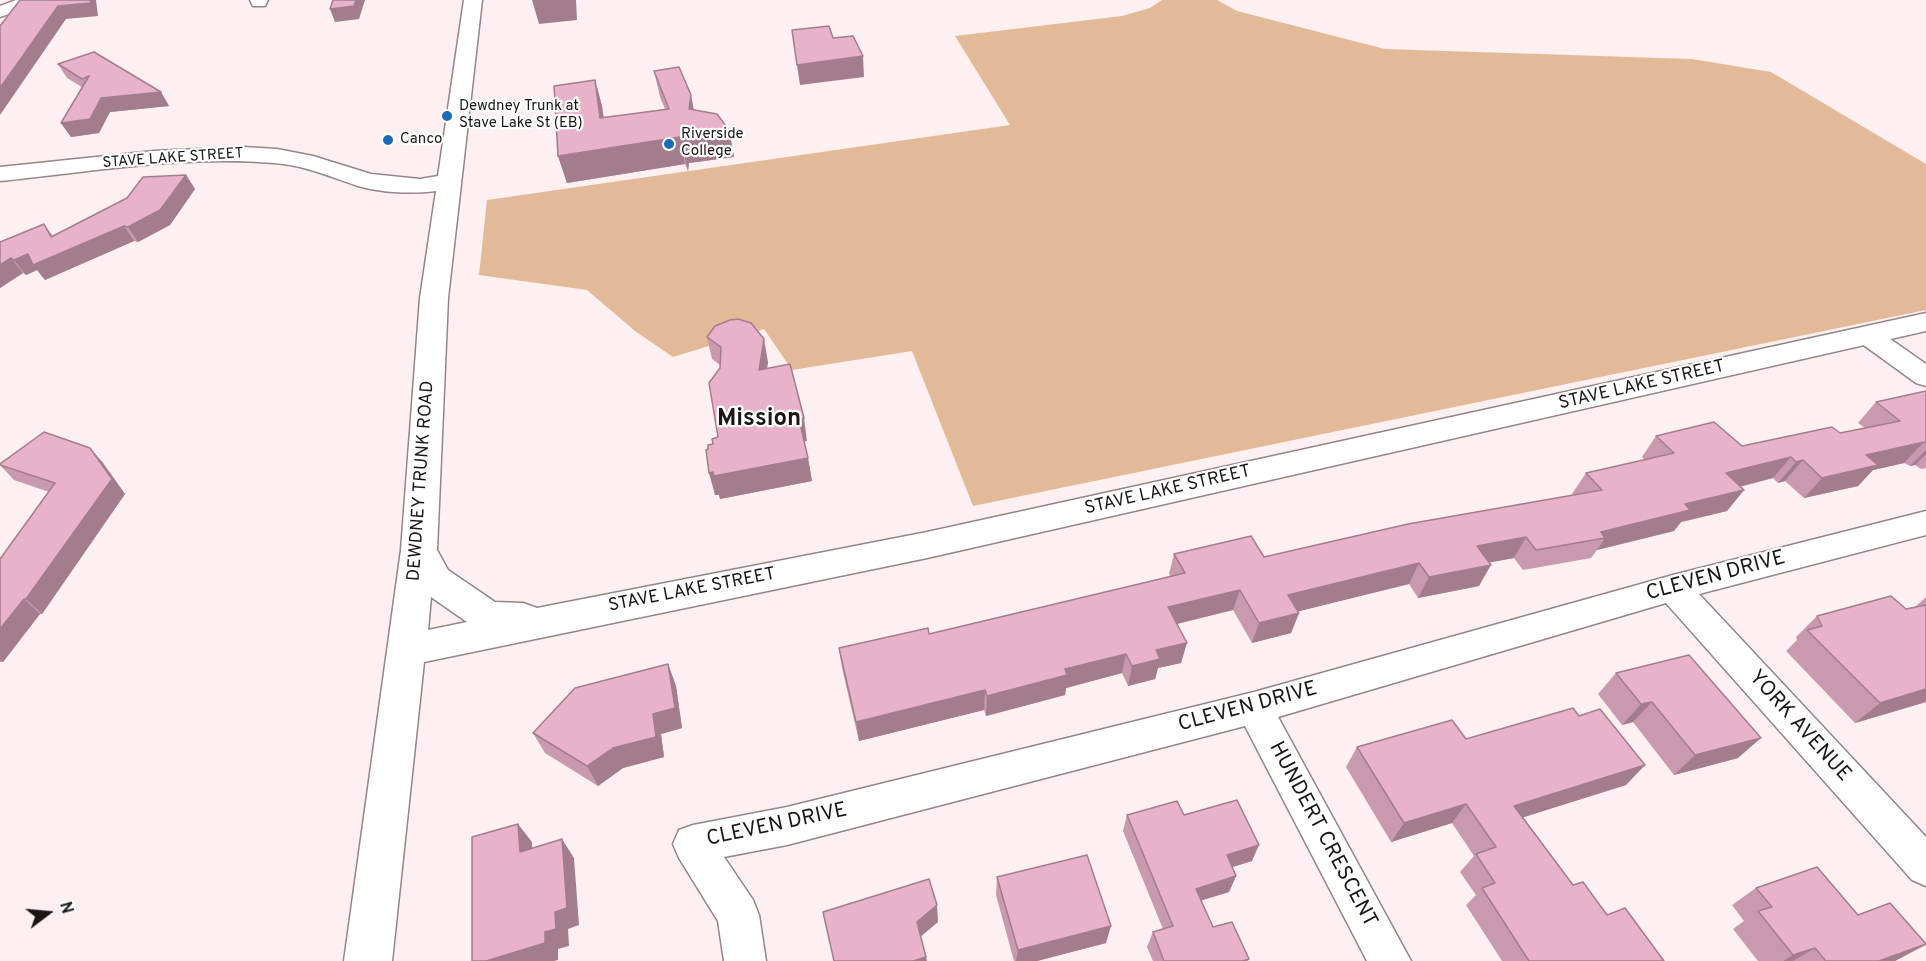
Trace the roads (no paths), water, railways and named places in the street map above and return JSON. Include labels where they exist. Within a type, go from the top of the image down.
[{"type":"main road","name":"DEWDNEY TRUNK ROAD","points":[[368,961],[419,550],[434,298],[446,219],[472,0]]},
{"type":"main road","name":"STAVE LAKE STREET","points":[[0,174],[154,158],[243,154],[277,156],[313,163],[368,181],[420,186],[450,182]]},
{"type":"main road","points":[[368,181],[446,219]]},
{"type":"main road","name":"STAVE LAKE STREET","points":[[407,650],[927,545],[1924,324]]},
{"type":"main road","points":[[419,550],[435,580],[488,617],[552,619]]},
{"type":"street","points":[[0,12],[32,0]]},
{"type":"street","points":[[1867,335],[1926,377]]},
{"type":"street","name":"CLEVEN DRIVE","points":[[745,961],[738,915],[693,844],[787,826],[1254,708],[1673,588],[1926,523]]},
{"type":"street","name":"YORK AVENUE","points":[[1673,588],[1926,866]]},
{"type":"street","name":"HUNDERT CRESCENT","points":[[1254,708],[1390,961]]},
{"type":"place","name":"Dewdney Trunk at Stave Lake St (EB)","points":[[447,116]]},
{"type":"place","name":"Canco","points":[[388,140]]},
{"type":"place","name":"Riverside College","points":[[669,144]]},
{"type":"district","name":"Mission","points":[[759,420]]}]
